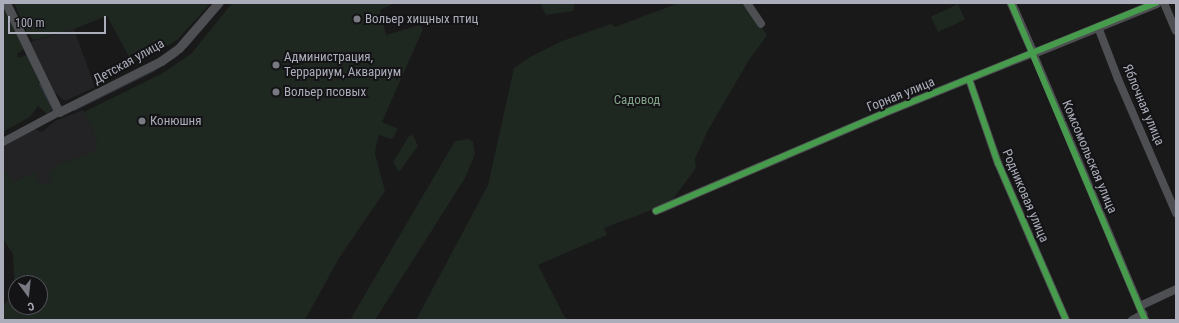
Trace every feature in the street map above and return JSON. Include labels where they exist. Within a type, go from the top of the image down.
[{"type":"street","points":[[3,142],[59,112],[6,3]]},
{"type":"street","name":"Детская улица","points":[[59,112],[161,61],[180,48],[218,3]]},
{"type":"street","points":[[747,3],[762,24]]},
{"type":"street","name":"Комсомольская улица","points":[[1011,3],[1144,317]]},
{"type":"street","name":"Горная улица","points":[[656,212],[969,79],[1156,3]]},
{"type":"street","points":[[1164,3],[1176,31]]},
{"type":"street","name":"Яблочная улица","points":[[1098,27],[1118,79],[1176,213]]},
{"type":"street","name":"Родниковая улица","points":[[969,79],[998,163],[1066,320]]},
{"type":"street","points":[[1140,306],[1176,288]]},
{"type":"street","points":[[1132,320],[1144,317]]},
{"type":"shaded area","points":[[74,29],[95,87],[65,101],[55,93],[30,42]]},
{"type":"shaded area","points":[[83,110],[96,138],[98,151],[59,164],[51,181],[43,185],[37,181],[36,172],[13,182],[3,168],[3,146],[34,129],[42,132],[55,121]]},
{"type":"green space","points":[[14,3],[211,3],[177,40],[134,66],[107,16],[74,29],[34,40],[27,33]]},
{"type":"green space","points":[[232,3],[395,3],[380,10],[386,35],[420,25],[423,29],[382,122],[398,129],[392,139],[379,135],[376,145],[375,154],[385,191],[339,258],[305,320],[3,320],[3,306],[8,300],[8,315],[48,315],[48,275],[14,275],[13,254],[3,239],[3,168],[13,182],[36,172],[37,181],[43,185],[51,181],[48,172],[59,164],[97,151],[96,138],[84,112],[163,73],[192,53]]},
{"type":"green space","points":[[540,3],[575,3],[573,11],[546,15]]},
{"type":"green space","name":"Садовод","points":[[679,3],[744,3],[767,35],[749,60],[707,132],[695,159],[696,168],[670,203],[604,228],[607,235],[538,265],[564,316],[569,320],[416,320],[488,185],[514,68],[530,57],[562,41],[611,24],[615,27]]},
{"type":"green space","points":[[958,4],[965,19],[938,32],[931,17]]},
{"type":"green space","points":[[3,6],[24,49],[17,54],[19,58],[27,55],[52,110],[47,114],[38,106],[30,117],[3,132]]},
{"type":"green space","points":[[413,135],[418,146],[399,172],[393,162],[409,136]]},
{"type":"green space","points":[[469,139],[473,142],[475,154],[465,178],[375,320],[350,320],[455,141]]},
{"type":"waterway","points":[[186,47],[224,3]]},
{"type":"waterway","points":[[74,110],[153,71],[178,55]]},
{"type":"waterway","points":[[40,84],[53,110]]},
{"type":"cycle path","points":[[1011,3],[1145,320]]},
{"type":"cycle path","points":[[656,211],[882,114],[1156,3]]},
{"type":"cycle path","points":[[969,79],[998,163],[1066,320]]},
{"type":"place","name":"Вольер хищных птиц","points":[[357,19]]},
{"type":"place","name":"Администрация, Террариум, Аквариум","points":[[276,65]]},
{"type":"place","name":"Вольер псовых","points":[[276,92]]},
{"type":"place","name":"Конюшня","points":[[142,121]]}]
